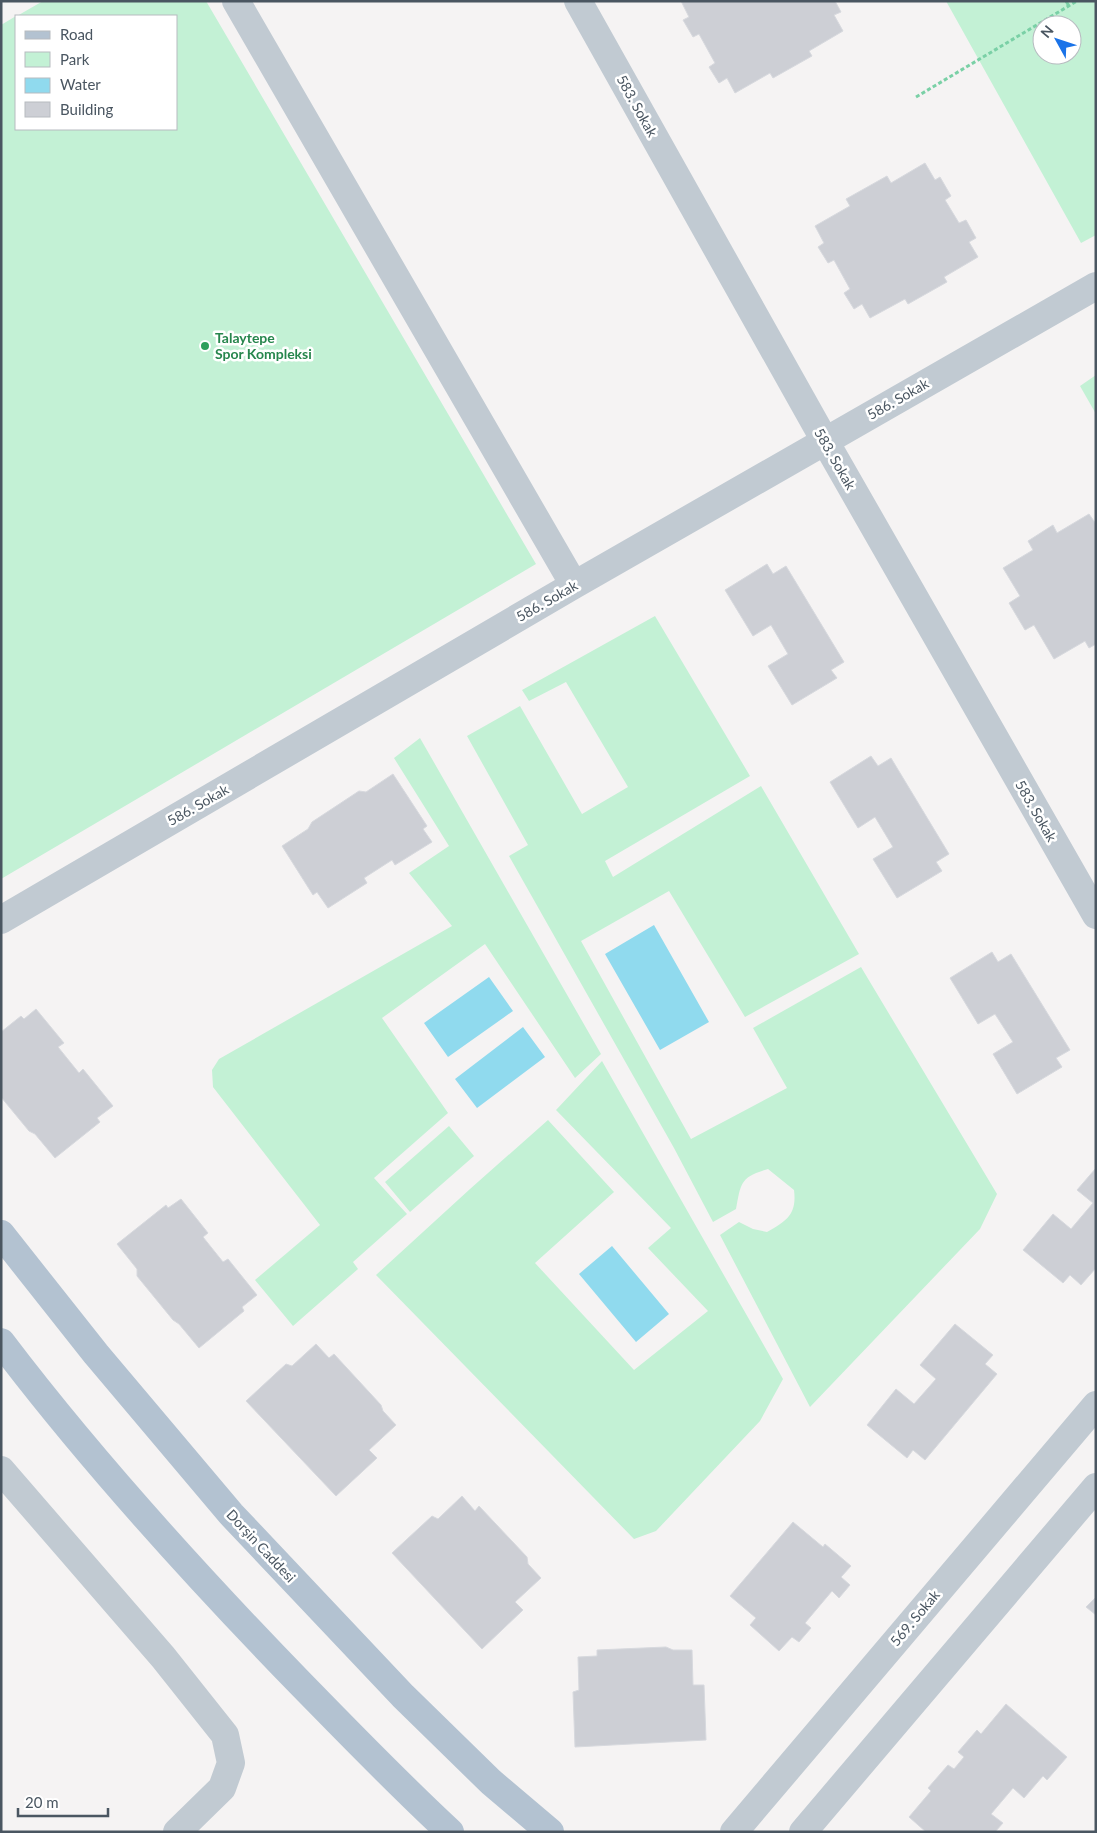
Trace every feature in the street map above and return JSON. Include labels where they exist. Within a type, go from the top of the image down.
[{"type":"main road","name":"Dorşin Caddesi","points":[[1,1234],[96,1354],[230,1514],[402,1696],[491,1782],[550,1832]]},
{"type":"main road","points":[[1,1342],[130,1499],[247,1628],[410,1796],[450,1832]]},
{"type":"street","points":[[236,1],[574,585]]},
{"type":"street","name":"583. Sokak","points":[[578,1],[825,441],[1096,916]]},
{"type":"street","name":"586. Sokak","points":[[1,920],[574,585],[1096,286]]},
{"type":"street","name":"569. Sokak","points":[[734,1832],[1096,1405]]},
{"type":"street","points":[[1,1470],[163,1657],[225,1735],[231,1763],[222,1788],[177,1832]]},
{"type":"street","points":[[803,1832],[1096,1487]]},
{"type":"path","points":[[1066,1],[1069,6]]},
{"type":"path","points":[[916,97],[1077,1]]},
{"type":"green space","name":"Talaytepe Spor Kompleksi","points":[[43,1],[206,1],[536,564],[1,879],[1,25],[15,17],[15,130],[178,130],[178,15],[19,15]]},
{"type":"green space","points":[[946,1],[1096,1],[1096,235],[1081,243]]},
{"type":"green space","points":[[1096,375],[1096,414],[1080,386]]},
{"type":"green space","points":[[655,616],[750,776],[605,861],[613,877],[761,786],[859,954],[745,1017],[669,891],[581,941],[691,1139],[787,1088],[753,1028],[861,967],[997,1194],[980,1229],[810,1407],[720,1235],[739,1222],[753,1229],[767,1232],[774,1228],[785,1220],[792,1211],[795,1198],[794,1190],[768,1169],[759,1172],[743,1182],[736,1209],[713,1222],[674,1148],[509,856],[528,845],[467,736],[520,706],[582,814],[628,787],[566,682],[529,701],[522,690]]},
{"type":"green space","points":[[420,738],[601,1054],[575,1078],[485,944],[382,1018],[448,1113],[374,1178],[407,1214],[353,1262],[358,1269],[293,1326],[255,1280],[320,1225],[213,1087],[212,1070],[219,1059],[452,926],[409,873],[449,846],[394,758]]},
{"type":"green space","points":[[602,1061],[783,1379],[760,1421],[656,1531],[634,1539],[376,1275],[548,1120],[614,1192],[535,1263],[634,1370],[708,1311],[648,1248],[671,1228],[556,1110]]},
{"type":"green space","points":[[449,1126],[474,1156],[410,1212],[385,1182]]},
{"type":"water","points":[[654,925],[709,1022],[660,1050],[605,954]]},
{"type":"water","points":[[489,977],[513,1011],[448,1057],[424,1023]]},
{"type":"water","points":[[523,1027],[545,1057],[477,1108],[455,1079]]},
{"type":"water","points":[[612,1246],[669,1314],[636,1342],[579,1274]]},
{"type":"building","points":[[681,1],[835,1],[841,12],[834,15],[843,31],[809,51],[812,56],[773,78],[770,73],[735,93],[727,78],[719,83],[709,67],[715,63],[699,34],[693,37],[683,20],[689,17]]},
{"type":"building","points":[[925,163],[935,180],[940,177],[951,196],[945,200],[959,223],[966,220],[976,238],[969,242],[978,257],[944,277],[947,282],[908,304],[905,299],[870,318],[862,304],[854,309],[844,293],[850,289],[834,260],[828,263],[818,247],[824,243],[815,226],[850,206],[846,199],[887,176],[891,183]]},
{"type":"building","points":[[1089,514],[1096,524],[1096,644],[1089,648],[1085,641],[1054,659],[1034,625],[1025,630],[1009,603],[1020,596],[1003,568],[1033,550],[1028,541],[1053,525],[1057,533]]},
{"type":"building","points":[[767,564],[773,574],[786,566],[844,662],[831,670],[837,678],[792,705],[768,666],[788,654],[771,625],[753,636],[725,590]]},
{"type":"building","points":[[871,756],[878,766],[891,758],[949,854],[936,862],[942,871],[897,898],[873,859],[893,847],[875,817],[858,828],[830,782]]},
{"type":"building","points":[[393,774],[427,826],[423,829],[432,842],[395,865],[392,860],[364,878],[367,883],[328,908],[317,892],[313,895],[282,846],[308,829],[312,822],[359,791],[366,792]]},
{"type":"building","points":[[992,952],[998,962],[1011,954],[1070,1050],[1056,1058],[1062,1067],[1017,1094],[993,1054],[1013,1042],[995,1014],[978,1024],[950,978]]},
{"type":"building","points":[[36,1009],[64,1043],[58,1047],[79,1073],[83,1069],[113,1106],[97,1118],[100,1122],[55,1158],[35,1134],[29,1131],[1,1097],[1,1032],[21,1016],[24,1019]]},
{"type":"building","points":[[1096,1168],[1096,1268],[1081,1285],[1070,1275],[1063,1283],[1023,1250],[1053,1214],[1071,1229],[1093,1203],[1077,1190]]},
{"type":"building","points":[[181,1199],[208,1233],[203,1237],[223,1262],[228,1259],[257,1295],[242,1307],[244,1311],[199,1348],[137,1276],[137,1269],[117,1244],[166,1205],[168,1208]]},
{"type":"building","points":[[955,1324],[993,1355],[985,1364],[997,1374],[925,1460],[913,1450],[907,1458],[867,1425],[896,1389],[914,1404],[936,1379],[920,1365]]},
{"type":"building","points":[[316,1344],[329,1358],[334,1354],[381,1405],[383,1411],[396,1425],[369,1450],[377,1458],[336,1496],[246,1401],[286,1364],[292,1366]]},
{"type":"building","points":[[462,1496],[475,1511],[479,1506],[527,1557],[528,1564],[541,1578],[515,1602],[523,1610],[482,1649],[392,1553],[432,1516],[438,1519]]},
{"type":"building","points":[[793,1522],[823,1547],[825,1544],[851,1566],[841,1577],[850,1585],[839,1598],[832,1591],[805,1623],[811,1628],[799,1642],[792,1637],[779,1651],[750,1625],[756,1618],[730,1596]]},
{"type":"building","points":[[1096,1597],[1096,1615],[1086,1607]]},
{"type":"building","points":[[666,1647],[673,1650],[692,1650],[693,1685],[704,1685],[706,1740],[575,1747],[573,1692],[579,1690],[578,1657],[597,1656],[597,1650]]},
{"type":"building","points":[[1006,1704],[1067,1757],[1047,1780],[1043,1776],[1024,1798],[1013,1788],[991,1814],[1003,1823],[995,1832],[926,1832],[909,1817],[931,1791],[928,1788],[948,1765],[954,1769],[964,1757],[958,1752],[977,1730],[981,1734]]},
{"type":"place","name":"Talaytepe Spor Kompleksi","points":[[205,346]]}]
